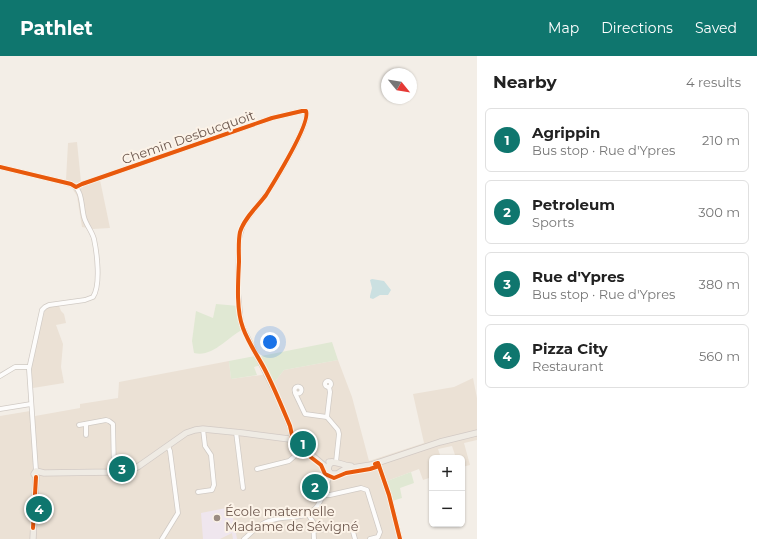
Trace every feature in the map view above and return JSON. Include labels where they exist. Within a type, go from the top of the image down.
[{"type":"main road","points":[[33,539],[37,474],[129,471],[138,468],[188,432],[203,429],[292,440],[314,456],[330,473],[337,474],[345,469],[378,463],[451,440],[477,435]]},
{"type":"main road","points":[[314,456],[325,462],[336,462],[349,466],[370,465]]},
{"type":"main road","points":[[328,470],[329,464],[336,462]]},
{"type":"main road","points":[[336,462],[341,469],[337,474]]},
{"type":"street","name":"Chemin Desbucquoit","points":[[76,187],[272,118],[302,110],[307,112],[306,120],[290,155],[267,193],[242,227],[239,243],[238,293],[242,326],[280,402],[291,430],[292,440]]},
{"type":"street","points":[[0,167],[70,184],[76,187],[79,193],[84,217],[94,242],[97,262],[97,290],[91,299],[53,304],[43,308],[29,367],[37,474]]},
{"type":"street","points":[[0,376],[15,367],[29,367]]},
{"type":"street","points":[[327,417],[330,392],[328,387]]},
{"type":"street","points":[[295,393],[305,414],[327,417],[338,430],[339,434],[336,462]]},
{"type":"street","points":[[0,409],[31,404]]},
{"type":"street","points":[[79,425],[106,420],[113,424],[114,472]]},
{"type":"street","points":[[86,424],[86,435]]},
{"type":"street","points":[[198,492],[212,490],[214,485],[211,455],[205,446],[203,429]]},
{"type":"street","points":[[236,432],[244,488]]},
{"type":"street","points":[[162,539],[178,514],[168,446]]},
{"type":"street","points":[[257,469],[289,461],[304,448]]},
{"type":"street","points":[[378,463],[391,503],[400,539]]},
{"type":"street","points":[[244,539],[261,525],[270,520],[308,514],[317,506],[323,495],[328,482],[328,470]]},
{"type":"street","points":[[328,482],[337,474]]},
{"type":"street","points":[[323,495],[330,495],[361,488],[367,490],[380,532],[378,537],[370,539]]},
{"type":"street","points":[[308,514],[313,522],[314,539]]},
{"type":"street","points":[[313,531],[348,525],[352,528],[355,539]]},
{"type":"shaded area","points":[[77,142],[81,182],[98,177],[100,180],[110,228],[93,229],[82,227],[77,196],[72,188],[65,186],[68,143]]},
{"type":"shaded area","points":[[370,280],[384,281],[391,290],[388,295],[380,295],[373,299],[370,298],[372,288]]},
{"type":"shaded area","points":[[48,306],[59,306],[64,314],[66,323],[56,325],[63,344],[61,367],[64,383],[33,388],[31,368],[32,362],[45,309]]},
{"type":"shaded area","points":[[338,360],[352,397],[369,461],[424,443],[413,394],[454,387],[473,378],[477,398],[477,440],[464,443],[470,465],[465,466],[465,455],[455,455],[452,446],[438,449],[440,455],[429,455],[429,478],[423,480],[419,469],[387,481],[399,539],[0,539],[0,416],[30,411],[30,416],[35,416],[80,408],[80,404],[118,398],[119,382],[229,361],[231,379],[268,374],[273,384],[284,370]]},
{"type":"shaded area","name":"École maternelle Madame de Sévigné","points":[[231,507],[237,539],[233,539],[232,533],[220,539],[203,539],[201,513]]},
{"type":"green space","points":[[216,304],[239,306],[242,330],[213,350],[201,354],[194,353],[192,341],[196,311],[213,318]]},
{"type":"green space","points":[[332,342],[338,360],[284,370],[273,384],[261,356]]},
{"type":"green space","points":[[255,356],[261,365],[254,367],[257,375],[231,379],[229,361]]},
{"type":"green space","points":[[411,472],[414,483],[400,488],[402,498],[392,501],[387,481]]},
{"type":"cycle path","points":[[0,167],[71,184],[76,187],[272,118],[306,111],[306,118],[303,127],[291,153],[266,195],[248,217],[240,232],[238,278],[239,313],[247,338],[268,375],[290,426],[292,435],[291,442],[321,465],[325,474],[334,478],[346,473],[379,466]]},
{"type":"cycle path","points":[[375,464],[378,463],[389,495],[400,539]]},
{"type":"cycle path","points":[[33,528],[36,477]]},
{"type":"place","name":"Agrippin","points":[[303,444]]},
{"type":"place","name":"Rue d'Ypres","points":[[122,469]]},
{"type":"place","name":"Petroleum","points":[[315,487]]},
{"type":"place","name":"Pizza City","points":[[39,509]]},
{"type":"place","name":"École maternelle Madame de Sévigné","points":[[217,518]]}]
